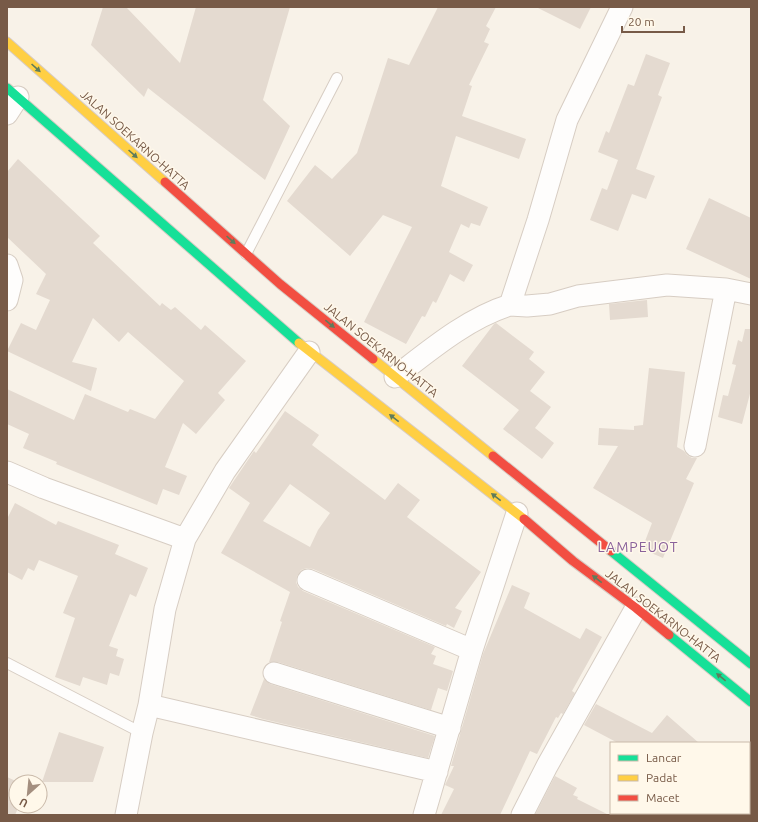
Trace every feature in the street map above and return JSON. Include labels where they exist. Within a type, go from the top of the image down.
[{"type":"highway","name":"JALAN SOEKARNO-HATTA","points":[[7,42],[94,123],[280,284],[751,664]]},
{"type":"highway","name":"JALAN SOEKARNO-HATTA","points":[[11,100],[75,143],[309,352],[517,513],[573,561],[636,608],[751,702]]},
{"type":"street","points":[[510,305],[538,220],[567,120],[622,7]]},
{"type":"street","points":[[7,265],[12,280],[7,300]]},
{"type":"street","points":[[396,377],[442,341],[493,310],[510,305],[527,306],[550,304],[578,296],[666,285],[726,289],[751,294]]},
{"type":"street","points":[[694,446],[726,289]]},
{"type":"street","points":[[126,815],[149,705],[165,609],[185,538],[225,471],[309,352]]},
{"type":"street","points":[[7,472],[44,488],[185,538]]},
{"type":"street","points":[[424,815],[472,650],[517,513]]},
{"type":"street","points":[[308,580],[472,650]]},
{"type":"street","points":[[522,815],[547,766],[636,608]]},
{"type":"street","points":[[274,673],[450,728]]},
{"type":"street","points":[[149,705],[437,772]]},
{"type":"lane","points":[[246,254],[337,78]]},
{"type":"lane","points":[[7,663],[142,733]]},
{"type":"building","points":[[103,7],[126,7],[180,63],[196,7],[290,7],[263,100],[290,126],[265,180],[148,88],[144,97],[91,45]]},
{"type":"building","points":[[438,7],[496,7],[486,26],[490,29],[484,42],[489,44],[469,85],[472,86],[462,116],[526,139],[519,159],[456,136],[441,186],[488,207],[480,226],[471,223],[469,228],[461,224],[449,252],[473,265],[464,282],[450,274],[436,303],[433,301],[425,317],[422,316],[406,344],[364,322],[412,227],[383,215],[350,256],[287,201],[315,165],[332,179],[357,153],[388,58],[409,65]]},
{"type":"building","points":[[536,7],[591,7],[580,29]]},
{"type":"building","points":[[646,54],[670,63],[658,95],[662,97],[636,169],[655,176],[646,199],[632,194],[618,231],[590,220],[602,188],[607,190],[618,160],[598,152],[606,131],[609,133],[628,84],[634,86]]},
{"type":"building","points":[[18,159],[100,236],[93,243],[160,306],[162,303],[171,310],[175,307],[201,330],[205,325],[246,361],[218,393],[225,400],[196,434],[183,423],[165,467],[187,476],[179,495],[163,489],[157,505],[56,464],[57,462],[23,448],[29,434],[7,424],[7,389],[74,420],[85,394],[128,412],[130,409],[155,419],[184,381],[128,332],[119,342],[93,318],[72,362],[97,368],[91,391],[7,351],[21,323],[36,330],[50,300],[36,294],[46,274],[7,237],[7,172]]},
{"type":"building","points":[[709,198],[751,218],[751,279],[686,249]]},
{"type":"building","points":[[647,300],[648,317],[610,320],[609,304]]},
{"type":"building","points":[[496,323],[534,352],[529,359],[545,372],[530,391],[551,407],[535,428],[554,443],[542,459],[503,429],[519,410],[462,366]]},
{"type":"building","points":[[745,329],[751,329],[751,390],[742,424],[718,417],[723,395],[728,396],[736,365],[732,364],[738,340],[742,342]]},
{"type":"building","points":[[649,368],[685,372],[677,447],[692,458],[697,458],[686,479],[694,483],[663,558],[642,549],[652,523],[593,488],[618,446],[598,445],[599,428],[634,430],[634,426],[643,425]]},
{"type":"building","points":[[285,411],[319,435],[312,445],[385,500],[398,483],[420,500],[407,517],[481,572],[455,608],[462,611],[454,628],[447,624],[446,626],[313,569],[307,568],[301,570],[297,576],[296,582],[298,587],[303,591],[435,647],[431,654],[436,656],[433,664],[453,671],[447,691],[438,688],[431,710],[278,662],[269,662],[282,622],[280,621],[290,592],[221,553],[250,503],[229,488],[254,451],[256,453]],"holes":[[[290,484],[330,513],[318,530],[310,547],[263,521]]]},
{"type":"building","points":[[15,503],[56,525],[58,521],[119,545],[115,554],[148,568],[136,597],[130,594],[109,646],[118,649],[116,656],[124,659],[119,676],[110,673],[107,685],[83,677],[80,686],[55,677],[75,618],[63,613],[78,576],[39,560],[34,571],[28,568],[22,580],[7,572],[7,519]]},
{"type":"building","points":[[512,585],[530,593],[524,608],[580,639],[586,628],[602,637],[572,691],[575,693],[563,714],[561,713],[558,718],[556,717],[537,754],[530,751],[500,815],[441,815],[454,789],[445,785],[454,766],[451,766],[483,654]]},
{"type":"building","points":[[264,679],[270,684],[435,736],[428,758],[250,715]]},
{"type":"building","points":[[596,704],[652,733],[667,715],[698,742],[616,742],[584,725]]},
{"type":"building","points":[[59,732],[104,747],[93,782],[48,782],[48,774],[45,774]]},
{"type":"building","points":[[555,776],[577,788],[573,795],[578,797],[577,799],[609,815],[535,815]]},
{"type":"building","points":[[7,777],[8,814],[15,814],[7,815]]},
{"type":"traffic: fast","points":[[7,88],[299,343]]},
{"type":"traffic: fast","points":[[611,551],[751,664]]},
{"type":"traffic: fast","points":[[669,635],[751,702]]},
{"type":"traffic: slow","points":[[7,42],[165,182]]},
{"type":"traffic: slow","points":[[299,343],[524,519]]},
{"type":"traffic: slow","points":[[373,359],[493,456]]},
{"type":"traffic: jam","points":[[165,182],[280,284],[373,359]]},
{"type":"traffic: jam","points":[[493,456],[611,551]]},
{"type":"traffic: jam","points":[[524,519],[573,561],[636,608],[669,635]]},
{"type":"district","name":"LAMPEUOT","points":[[638,547]]}]
